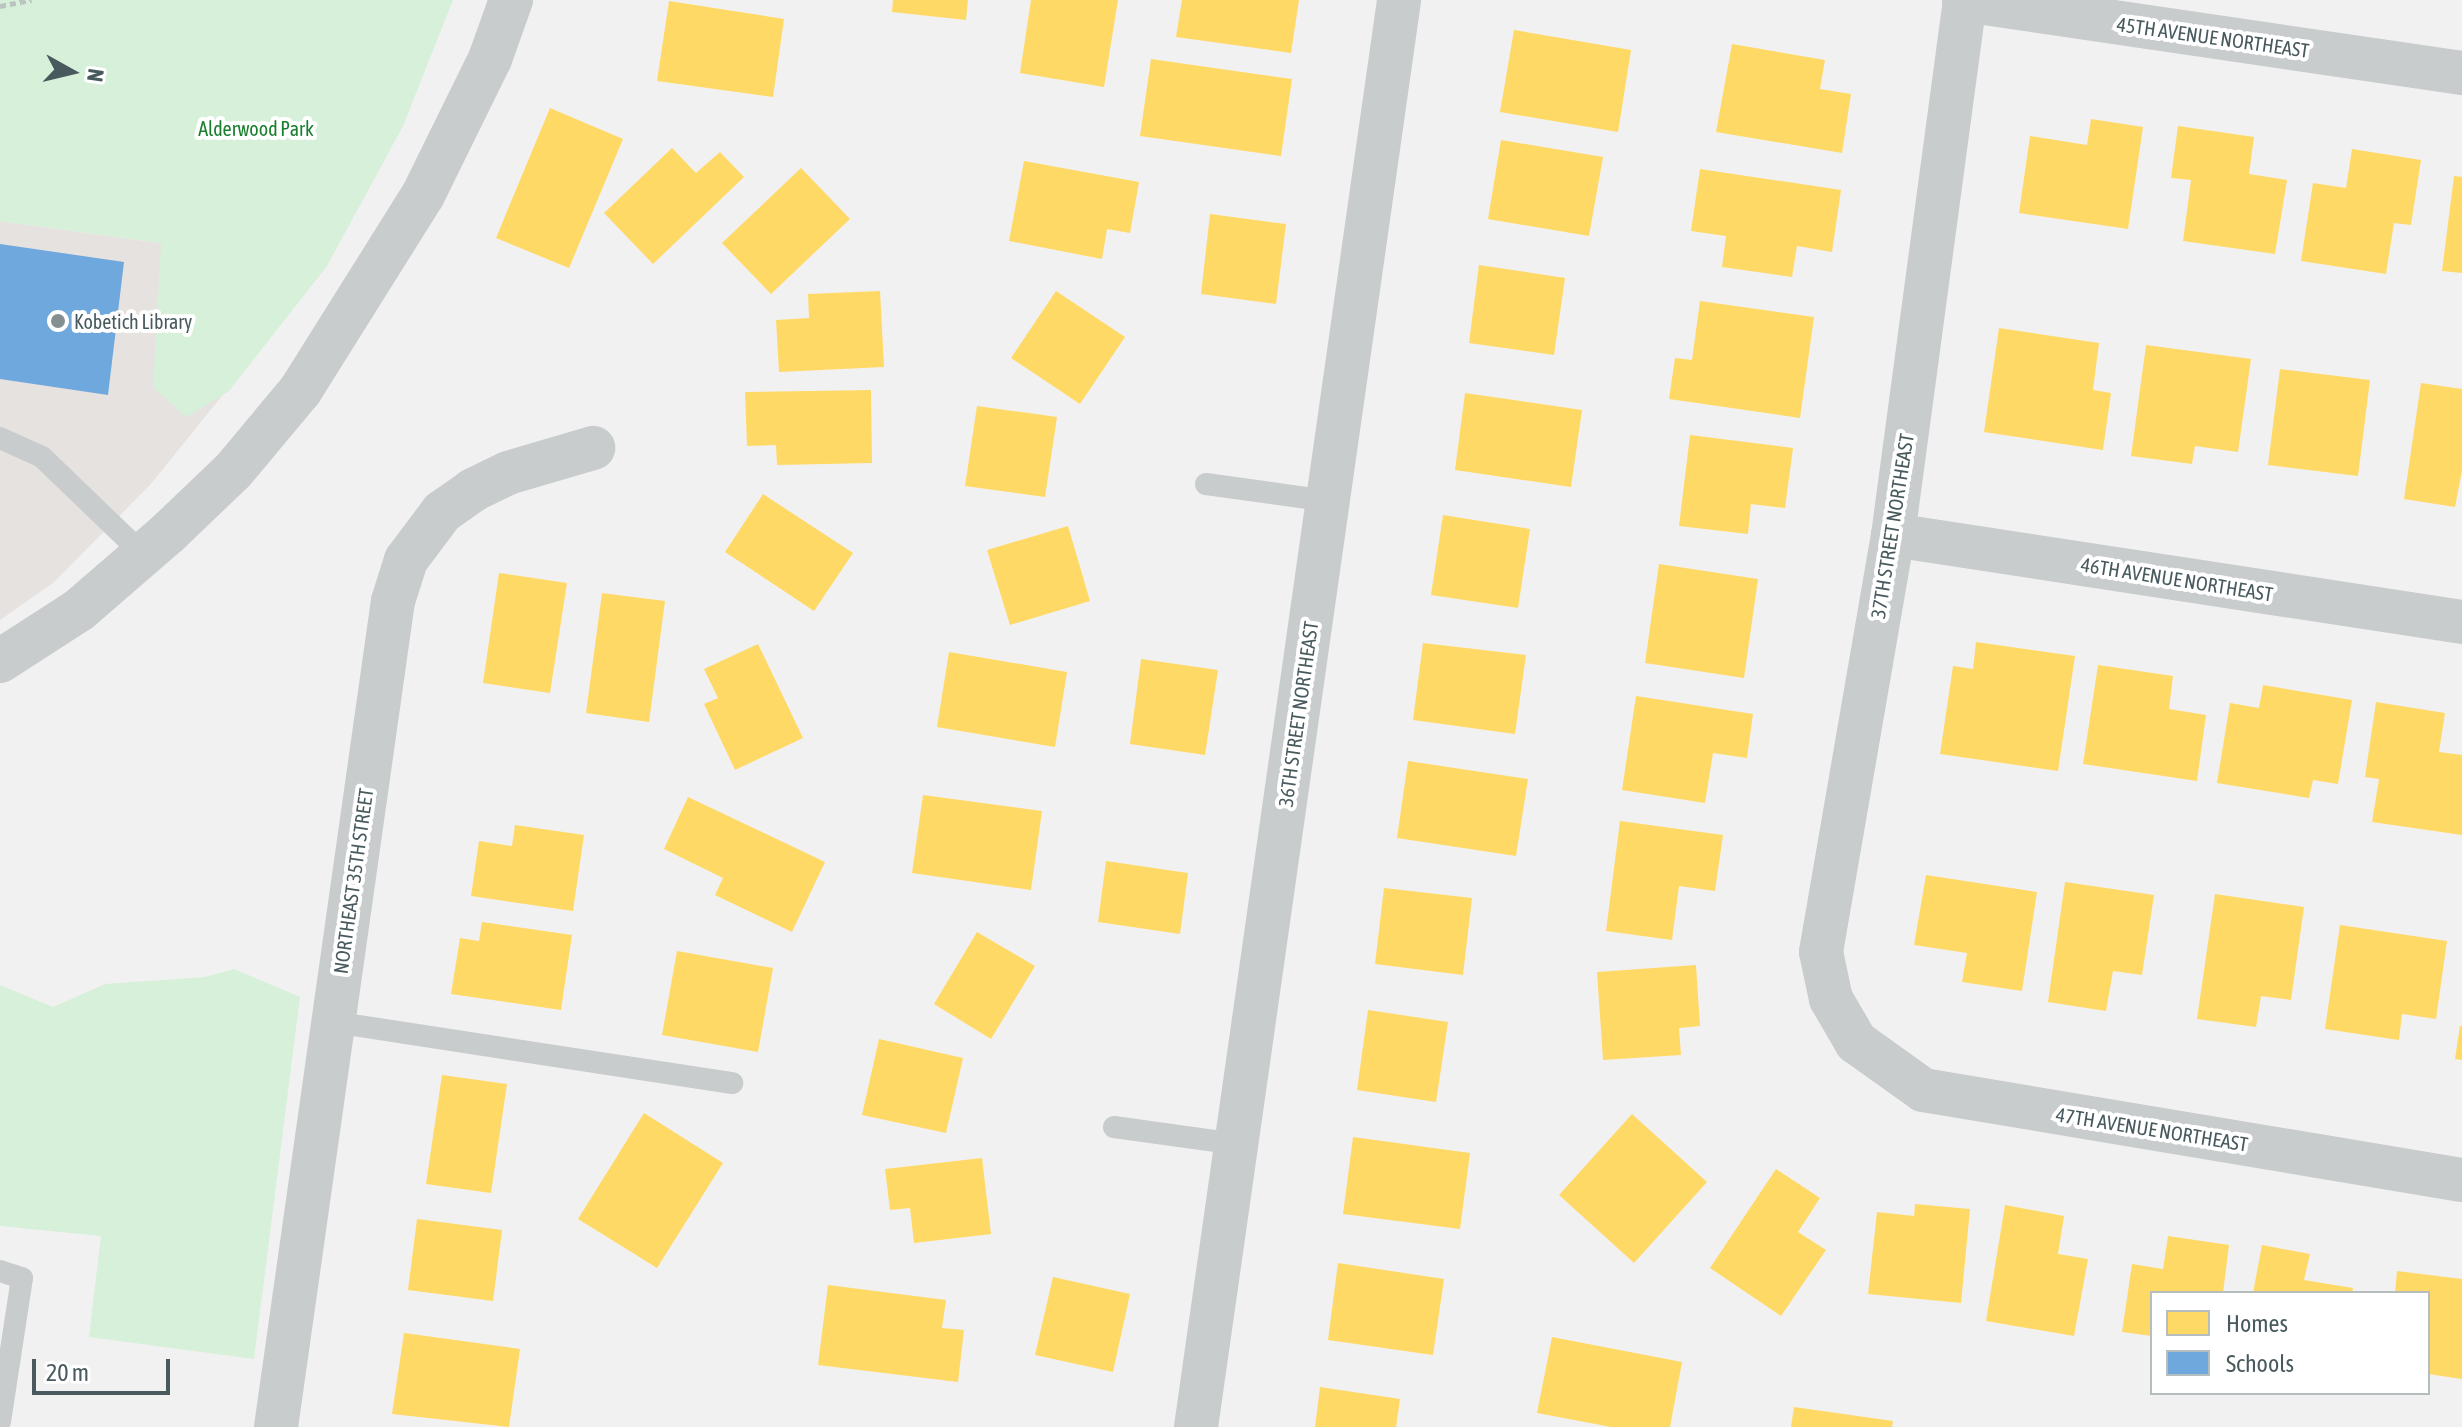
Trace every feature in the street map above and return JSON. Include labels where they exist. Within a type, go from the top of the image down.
[{"type":"street","points":[[0,661],[79,610],[144,555],[233,471],[300,391],[365,295],[423,195],[490,59],[511,0]]},
{"type":"street","name":"36TH STREET NORTHEAST","points":[[1196,1427],[1399,0]]},
{"type":"street","name":"45TH AVENUE NORTHEAST","points":[[1965,0],[2462,73]]},
{"type":"street","name":"37TH STREET NORTHEAST","points":[[1856,1042],[1831,999],[1821,952],[1893,535],[1965,0]]},
{"type":"street","name":"NORTHEAST 35TH STREET","points":[[276,1427],[393,601],[406,560],[442,512],[473,490],[508,473],[593,448]]},
{"type":"street","name":"46TH AVENUE NORTHEAST","points":[[1893,535],[2462,622]]},
{"type":"street","name":"47TH AVENUE NORTHEAST","points":[[1856,1042],[1923,1090],[2462,1180]]},
{"type":"lane","points":[[0,438],[42,457],[144,555]]},
{"type":"lane","points":[[1206,484],[1328,501]]},
{"type":"lane","points":[[333,1022],[732,1083]]},
{"type":"lane","points":[[1114,1127],[1236,1144]]},
{"type":"lane","points":[[0,1271],[22,1278],[0,1421]]},
{"type":"path","points":[[0,6],[31,0]]},
{"type":"shaded area","points":[[0,221],[327,266],[150,485],[53,583],[0,620]]},
{"type":"green space","name":"Alderwood Park","points":[[0,0],[453,0],[403,126],[327,266],[229,391],[186,417],[153,387],[161,243],[0,221]]},
{"type":"green space","points":[[234,969],[300,997],[254,1359],[89,1337],[101,1236],[0,1226],[0,985],[53,1007],[105,984],[205,977]]},
{"type":"building: Homes","points":[[893,0],[968,0],[966,20],[892,12]]},
{"type":"building: Homes","points":[[1031,0],[1118,0],[1104,87],[1020,73]]},
{"type":"building: Homes","points":[[1182,0],[1299,0],[1291,53],[1176,37]]},
{"type":"building: Homes","points":[[669,1],[784,19],[773,97],[657,81]]},
{"type":"building: Homes","points":[[1514,30],[1631,50],[1618,132],[1500,112]]},
{"type":"building: Homes","points":[[1732,44],[1825,60],[1820,89],[1851,94],[1842,153],[1716,132]]},
{"type":"building: Homes","points":[[1151,59],[1292,79],[1281,156],[1140,136]]},
{"type":"building: Homes","points":[[550,108],[623,139],[569,268],[496,238]]},
{"type":"building: Homes","points":[[2091,119],[2143,127],[2128,229],[2019,213],[2030,136],[2087,145]]},
{"type":"building: Homes","points":[[2178,126],[2254,137],[2249,174],[2287,180],[2275,254],[2183,241],[2191,180],[2171,178]]},
{"type":"building: Homes","points":[[1501,140],[1603,157],[1589,236],[1488,219]]},
{"type":"building: Homes","points":[[672,148],[696,173],[720,152],[744,177],[653,264],[604,213]]},
{"type":"building: Homes","points":[[2352,149],[2421,160],[2411,225],[2394,223],[2386,274],[2301,261],[2313,183],[2346,188]]},
{"type":"building: Homes","points":[[1024,161],[1139,182],[1130,233],[1107,229],[1102,259],[1009,241]]},
{"type":"building: Homes","points":[[801,168],[850,219],[771,294],[722,243]]},
{"type":"building: Homes","points":[[1700,169],[1841,190],[1832,252],[1797,246],[1792,277],[1722,267],[1726,236],[1691,231]]},
{"type":"building: Homes","points":[[2454,176],[2462,177],[2462,273],[2442,271]]},
{"type":"building: Homes","points":[[1210,214],[1286,224],[1276,304],[1201,294]]},
{"type":"building: Homes","points":[[1479,265],[1565,278],[1554,355],[1469,343]]},
{"type":"building: Homes","points":[[880,291],[884,367],[779,372],[776,320],[809,318],[808,294]]},
{"type":"building: Homes","points":[[1056,291],[1125,337],[1080,404],[1011,358]]},
{"type":"building: Homes","points":[[1700,301],[1814,317],[1800,418],[1669,399],[1675,358],[1692,360]]},
{"type":"building: Homes","points":[[1999,328],[2099,343],[2093,390],[2111,393],[2103,450],[1984,432]]},
{"type":"building: Homes","points":[[2146,345],[2251,359],[2238,452],[2195,446],[2192,464],[2131,456]]},
{"type":"building: Homes","points":[[2280,369],[2370,380],[2358,476],[2268,465]]},
{"type":"building: Homes","points":[[2421,383],[2462,389],[2462,470],[2455,507],[2404,499]]},
{"type":"building: Homes","points":[[871,390],[872,463],[777,465],[776,445],[747,446],[745,392]]},
{"type":"building: Homes","points":[[1465,393],[1582,410],[1571,487],[1455,470]]},
{"type":"building: Homes","points":[[977,406],[1057,417],[1045,497],[965,486]]},
{"type":"building: Homes","points":[[1690,435],[1793,448],[1785,508],[1751,504],[1748,534],[1679,526]]},
{"type":"building: Homes","points":[[763,494],[853,553],[814,611],[725,552]]},
{"type":"building: Homes","points":[[1443,515],[1530,529],[1518,608],[1431,595]]},
{"type":"building: Homes","points":[[1068,526],[1090,601],[1010,625],[987,550]]},
{"type":"building: Homes","points":[[1659,564],[1758,579],[1744,678],[1645,663]]},
{"type":"building: Homes","points":[[499,573],[567,583],[550,693],[483,683]]},
{"type":"building: Homes","points":[[602,593],[665,601],[649,722],[586,713]]},
{"type":"building: Homes","points":[[1976,642],[2075,656],[2058,771],[1940,754],[1953,666],[1973,669]]},
{"type":"building: Homes","points":[[1423,643],[1526,655],[1515,734],[1413,720]]},
{"type":"building: Homes","points":[[758,644],[803,738],[735,770],[704,704],[718,698],[704,669]]},
{"type":"building: Homes","points":[[949,652],[1067,672],[1055,747],[937,727]]},
{"type":"building: Homes","points":[[1141,659],[1218,670],[1205,755],[1130,744]]},
{"type":"building: Homes","points":[[2098,665],[2173,676],[2169,709],[2206,715],[2197,781],[2083,764]]},
{"type":"building: Homes","points":[[2263,685],[2352,700],[2338,784],[2313,780],[2309,798],[2217,783],[2230,703],[2259,708]]},
{"type":"building: Homes","points":[[1636,696],[1753,714],[1747,758],[1713,753],[1705,803],[1622,790]]},
{"type":"building: Homes","points":[[2376,702],[2445,713],[2439,752],[2462,755],[2462,835],[2372,822],[2379,779],[2365,777]]},
{"type":"building: Homes","points":[[1408,761],[1528,779],[1516,856],[1397,838]]},
{"type":"building: Homes","points":[[923,795],[1042,811],[1031,890],[912,873]]},
{"type":"building: Homes","points":[[688,797],[825,862],[792,932],[715,895],[723,878],[664,849]]},
{"type":"building: Homes","points":[[1620,821],[1723,835],[1715,891],[1679,886],[1672,940],[1606,931]]},
{"type":"building: Homes","points":[[515,825],[584,835],[573,911],[471,896],[479,841],[512,846]]},
{"type":"building: Homes","points":[[1106,861],[1188,873],[1180,934],[1098,922]]},
{"type":"building: Homes","points":[[1926,875],[2037,892],[2022,991],[1962,982],[1967,953],[1914,945]]},
{"type":"building: Homes","points":[[2065,882],[2154,895],[2142,975],[2113,971],[2106,1011],[2048,1002]]},
{"type":"building: Homes","points":[[1384,888],[1472,898],[1463,975],[1375,964]]},
{"type":"building: Homes","points":[[2215,894],[2304,907],[2291,1000],[2261,996],[2256,1027],[2197,1019]]},
{"type":"building: Homes","points":[[482,922],[572,935],[561,1010],[451,994],[460,938],[479,941]]},
{"type":"building: Homes","points":[[2340,925],[2447,941],[2436,1019],[2402,1014],[2399,1040],[2325,1029]]},
{"type":"building: Homes","points":[[977,932],[1035,966],[991,1039],[934,1004]]},
{"type":"building: Homes","points":[[677,951],[773,968],[758,1052],[662,1035]]},
{"type":"building: Homes","points":[[1696,965],[1700,1026],[1679,1028],[1681,1055],[1603,1060],[1597,972]]},
{"type":"building: Homes","points":[[1368,1010],[1448,1022],[1436,1102],[1357,1090]]},
{"type":"building: Homes","points":[[2462,1026],[2462,1060],[2455,1059]]},
{"type":"building: Homes","points":[[879,1039],[963,1058],[946,1133],[862,1115]]},
{"type":"building: Homes","points":[[442,1075],[507,1084],[491,1193],[426,1184]]},
{"type":"building: Homes","points":[[644,1113],[723,1163],[657,1268],[578,1219]]},
{"type":"building: Homes","points":[[1632,1114],[1707,1182],[1634,1263],[1559,1195]]},
{"type":"building: Homes","points":[[1353,1137],[1470,1153],[1460,1229],[1343,1214]]},
{"type":"building: Homes","points":[[982,1158],[991,1234],[914,1243],[910,1208],[890,1210],[885,1169]]},
{"type":"building: Homes","points":[[1776,1169],[1820,1198],[1798,1232],[1826,1250],[1781,1316],[1710,1268]]},
{"type":"building: Homes","points":[[1915,1204],[1970,1209],[1961,1303],[1868,1294],[1877,1212],[1914,1216]]},
{"type":"building: Homes","points":[[2005,1205],[2064,1216],[2058,1254],[2088,1259],[2074,1336],[1986,1321]]},
{"type":"building: Homes","points":[[417,1219],[502,1230],[493,1301],[408,1290]]},
{"type":"building: Homes","points":[[2168,1236],[2229,1245],[2223,1291],[2150,1291],[2150,1336],[2122,1332],[2132,1264],[2163,1269]]},
{"type":"building: Homes","points":[[2262,1245],[2310,1254],[2304,1280],[2353,1288],[2352,1291],[2253,1291]]},
{"type":"building: Homes","points":[[1338,1263],[1444,1279],[1433,1355],[1328,1340]]},
{"type":"building: Homes","points":[[2397,1271],[2462,1279],[2462,1379],[2430,1374],[2430,1291],[2395,1291]]},
{"type":"building: Homes","points":[[1053,1277],[1130,1294],[1113,1372],[1035,1355]]},
{"type":"building: Homes","points":[[828,1285],[946,1300],[942,1328],[964,1330],[958,1382],[818,1365]]},
{"type":"building: Homes","points":[[404,1333],[520,1349],[509,1427],[392,1414]]},
{"type":"building: Homes","points":[[1552,1337],[1682,1362],[1670,1427],[1611,1427],[1537,1413]]},
{"type":"building: Homes","points":[[1320,1387],[1400,1399],[1396,1427],[1315,1427]]},
{"type":"building: Homes","points":[[1794,1407],[1893,1421],[1892,1427],[1791,1427]]},
{"type":"building: Schools","name":"Kobetich Library","points":[[0,244],[124,262],[108,395],[0,379]]},
{"type":"place","name":"Kobetich Library","points":[[58,321]]}]
